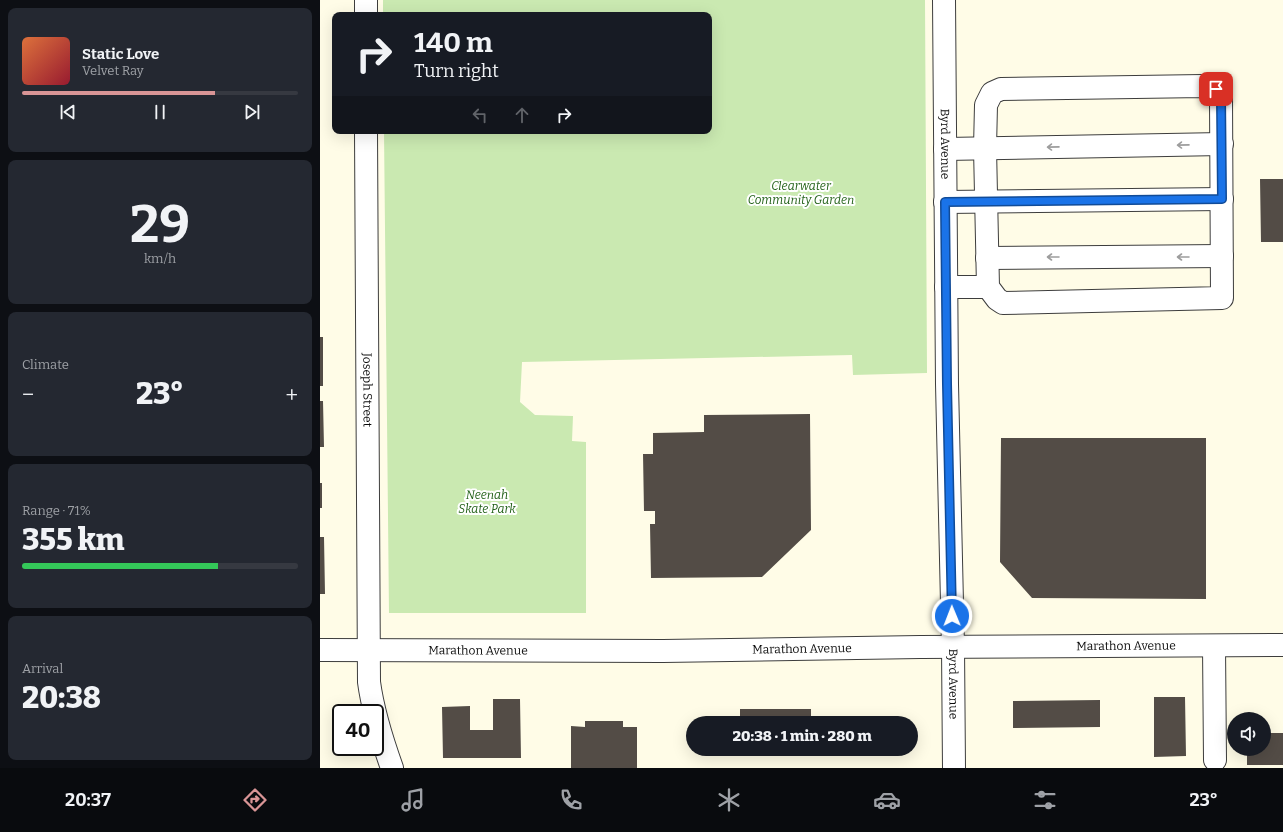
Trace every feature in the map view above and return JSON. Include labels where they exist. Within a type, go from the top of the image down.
[{"type":"street","points":[[366,0],[366,12]]},
{"type":"street","name":"Byrd Avenue","points":[[944,0],[947,400],[953,647],[954,768]]},
{"type":"street","points":[[1203,86],[1216,89],[1221,97],[1222,144],[1222,298],[1003,303],[997,299],[988,287],[985,148],[986,105],[992,93],[1002,89],[1203,86]]},
{"type":"street","name":"Joseph Street","points":[[366,134],[369,682],[378,724],[392,768]]},
{"type":"street","points":[[945,150],[1222,144]]},
{"type":"street","points":[[945,202],[1222,199]]},
{"type":"street","points":[[987,258],[1222,256]]},
{"type":"street","points":[[946,287],[988,287]]},
{"type":"street","name":"Marathon Avenue","points":[[320,650],[663,651],[1283,645]]},
{"type":"street","points":[[1214,646],[1214,760]]},
{"type":"green space","points":[[383,0],[925,0],[927,373],[853,375],[852,355],[522,362],[520,402],[535,415],[573,416],[572,441],[586,442],[586,613],[389,613],[384,134],[712,134],[712,12],[383,12]]},
{"type":"building","points":[[1260,179],[1283,179],[1283,242],[1261,242]]},
{"type":"building","points":[[320,337],[323,337],[323,386],[320,386]]},
{"type":"building","points":[[320,401],[323,401],[324,447],[320,447]]},
{"type":"building","points":[[810,414],[811,530],[762,577],[651,578],[650,524],[655,524],[655,511],[644,511],[643,454],[653,454],[653,433],[704,432],[704,415]]},
{"type":"building","points":[[1001,438],[1206,438],[1206,599],[1032,598],[1000,562]]},
{"type":"building","points":[[320,483],[322,483],[322,508],[320,508]]},
{"type":"building","points":[[320,537],[324,537],[325,594],[320,594]]},
{"type":"building","points":[[1154,697],[1185,697],[1186,756],[1154,757]]},
{"type":"building","points":[[493,699],[520,699],[521,758],[443,758],[442,707],[470,706],[470,730],[493,730]]},
{"type":"building","points":[[1100,700],[1100,727],[1013,728],[1013,701]]},
{"type":"building","points":[[740,709],[811,709],[811,716],[740,716]]},
{"type":"building","points":[[585,721],[623,721],[623,727],[637,727],[637,768],[571,768],[571,726],[585,727]]},
{"type":"building","points":[[1271,733],[1283,733],[1283,765],[1247,765],[1247,756],[1271,756]]},
{"type":"route","points":[[952,616],[945,202],[1222,199],[1221,97],[1216,89]]},
{"type":"park label","name":"Clearwater Community Garden","points":[[801,193]]},
{"type":"park label","name":"Neenah Skate Park","points":[[487,502]]}]
